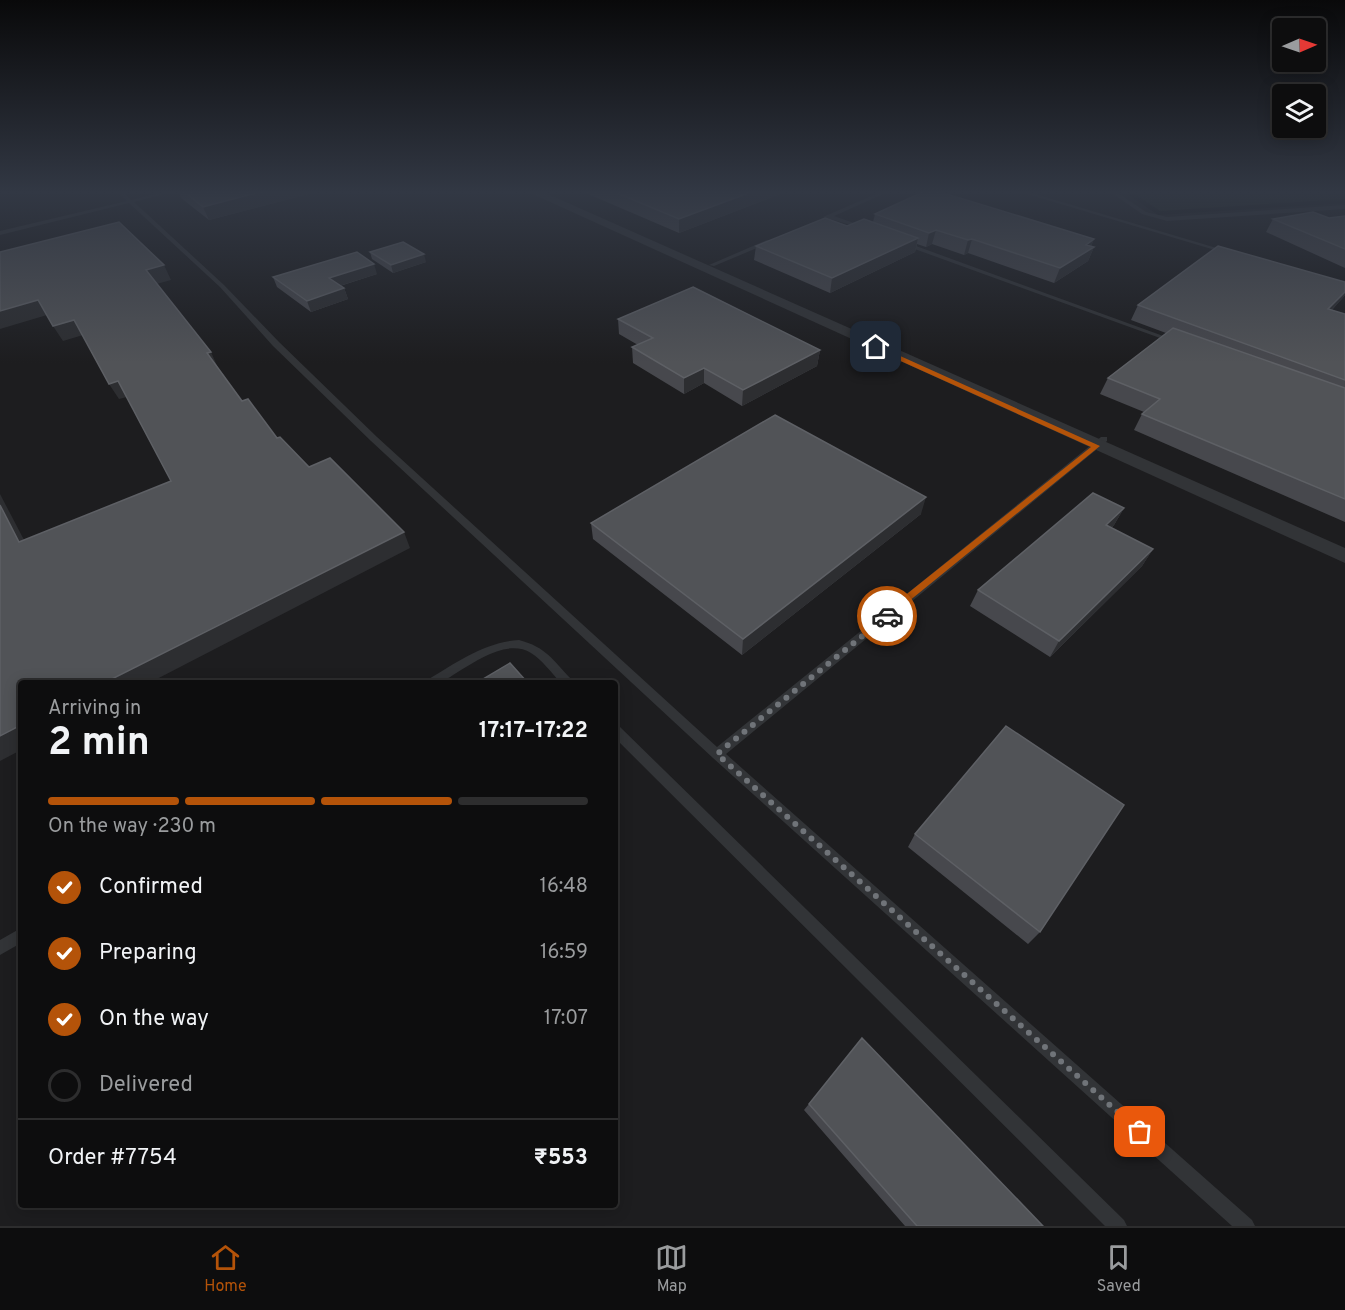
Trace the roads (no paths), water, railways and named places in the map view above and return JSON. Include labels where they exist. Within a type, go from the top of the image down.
[{"type":"street","points":[[661,248],[1100,442],[1345,540]]},
{"type":"street","points":[[675,248],[1345,556]]},
{"type":"lane","points":[[181,248],[222,286],[276,344],[374,439],[717,754],[1246,1226]]},
{"type":"lane","points":[[712,265],[752,248]]},
{"type":"lane","points":[[920,248],[1177,342]]},
{"type":"lane","points":[[1215,248],[1235,254]]},
{"type":"lane","points":[[717,754],[1100,442]]},
{"type":"lane","points":[[437,680],[495,648],[517,644],[532,648],[565,680]]},
{"type":"lane","points":[[618,733],[1118,1226]]},
{"type":"lane","points":[[0,948],[18,937]]}]
